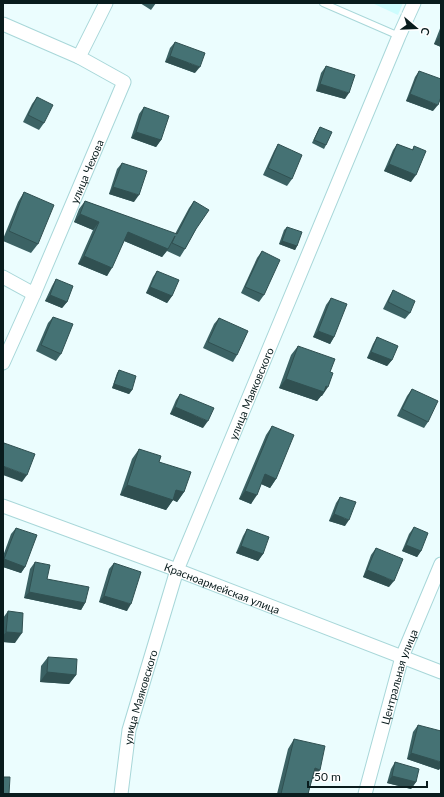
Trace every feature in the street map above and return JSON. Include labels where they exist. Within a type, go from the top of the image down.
[{"type":"street","points":[[3,24],[79,57],[106,3]]},
{"type":"street","name":"улица Маяковского","points":[[121,794],[128,730],[177,570],[414,3]]},
{"type":"street","name":"улица Чехова","points":[[3,363],[124,82],[79,57]]},
{"type":"street","points":[[3,277],[34,294]]},
{"type":"street","name":"Красноармейская улица","points":[[3,506],[177,570],[441,672]]},
{"type":"street","name":"Центральная улица","points":[[365,794],[402,657],[441,564]]},
{"type":"lane","points":[[323,3],[399,36]]},
{"type":"shaded area","points":[[372,3],[403,3],[398,15]]},
{"type":"building","points":[[175,42],[205,53],[200,67],[170,56]]},
{"type":"building","points":[[326,66],[355,75],[349,93],[320,84]]},
{"type":"building","points":[[419,71],[441,79],[441,97],[438,105],[410,94]]},
{"type":"building","points":[[37,97],[53,105],[44,123],[28,115]]},
{"type":"building","points":[[144,107],[169,116],[161,140],[136,132]]},
{"type":"building","points":[[320,127],[332,132],[326,145],[314,140]]},
{"type":"building","points":[[278,144],[302,155],[292,179],[268,168]]},
{"type":"building","points":[[397,144],[413,150],[414,146],[426,151],[416,175],[389,164]]},
{"type":"building","points":[[122,163],[147,171],[139,195],[113,187]]},
{"type":"building","points":[[24,192],[54,205],[38,244],[9,231]]},
{"type":"building","points":[[85,201],[177,234],[194,201],[209,210],[185,249],[172,243],[175,236],[168,249],[128,232],[112,268],[84,256],[99,222],[80,214]]},
{"type":"building","points":[[287,227],[302,232],[297,246],[282,241]]},
{"type":"building","points":[[262,251],[280,260],[264,295],[245,287]]},
{"type":"building","points":[[157,271],[179,280],[172,296],[150,287]]},
{"type":"building","points":[[56,279],[73,286],[67,302],[50,295]]},
{"type":"building","points":[[393,290],[415,301],[410,313],[388,302]]},
{"type":"building","points":[[331,298],[347,304],[334,337],[318,331]]},
{"type":"building","points":[[53,317],[73,324],[61,354],[41,345]]},
{"type":"building","points":[[219,318],[248,331],[237,355],[208,342]]},
{"type":"building","points":[[377,337],[398,346],[392,360],[371,352]]},
{"type":"building","points":[[298,346],[335,359],[330,372],[333,373],[328,387],[326,386],[324,392],[286,379]]},
{"type":"building","points":[[119,370],[136,376],[132,390],[114,384]]},
{"type":"building","points":[[412,389],[438,401],[428,422],[402,409]]},
{"type":"building","points":[[180,394],[214,408],[208,421],[175,407]]},
{"type":"building","points":[[272,426],[294,435],[276,479],[265,474],[257,495],[245,491]]},
{"type":"building","points":[[4,443],[35,454],[27,475],[3,466]]},
{"type":"building","points":[[139,449],[161,456],[159,462],[191,472],[184,492],[176,490],[173,500],[127,485]]},
{"type":"building","points":[[340,497],[356,502],[349,520],[334,514]]},
{"type":"building","points":[[414,527],[428,533],[421,551],[406,545]]},
{"type":"building","points":[[16,528],[37,535],[25,567],[4,559]]},
{"type":"building","points":[[247,529],[269,537],[263,554],[241,546]]},
{"type":"building","points":[[376,548],[403,559],[394,581],[367,570]]},
{"type":"building","points":[[35,562],[50,565],[47,579],[89,587],[85,603],[29,592]]},
{"type":"building","points":[[114,563],[141,572],[131,604],[104,596]]},
{"type":"building","points":[[8,611],[23,613],[22,633],[6,632]]},
{"type":"building","points":[[48,657],[77,659],[76,675],[47,672]]},
{"type":"building","points":[[418,725],[441,731],[441,762],[411,753]]},
{"type":"building","points":[[294,739],[325,746],[320,770],[315,768],[308,794],[281,794]]},
{"type":"building","points":[[395,762],[419,769],[416,782],[392,776]]},
{"type":"building","points":[[3,777],[10,777],[9,794],[3,794]]}]
